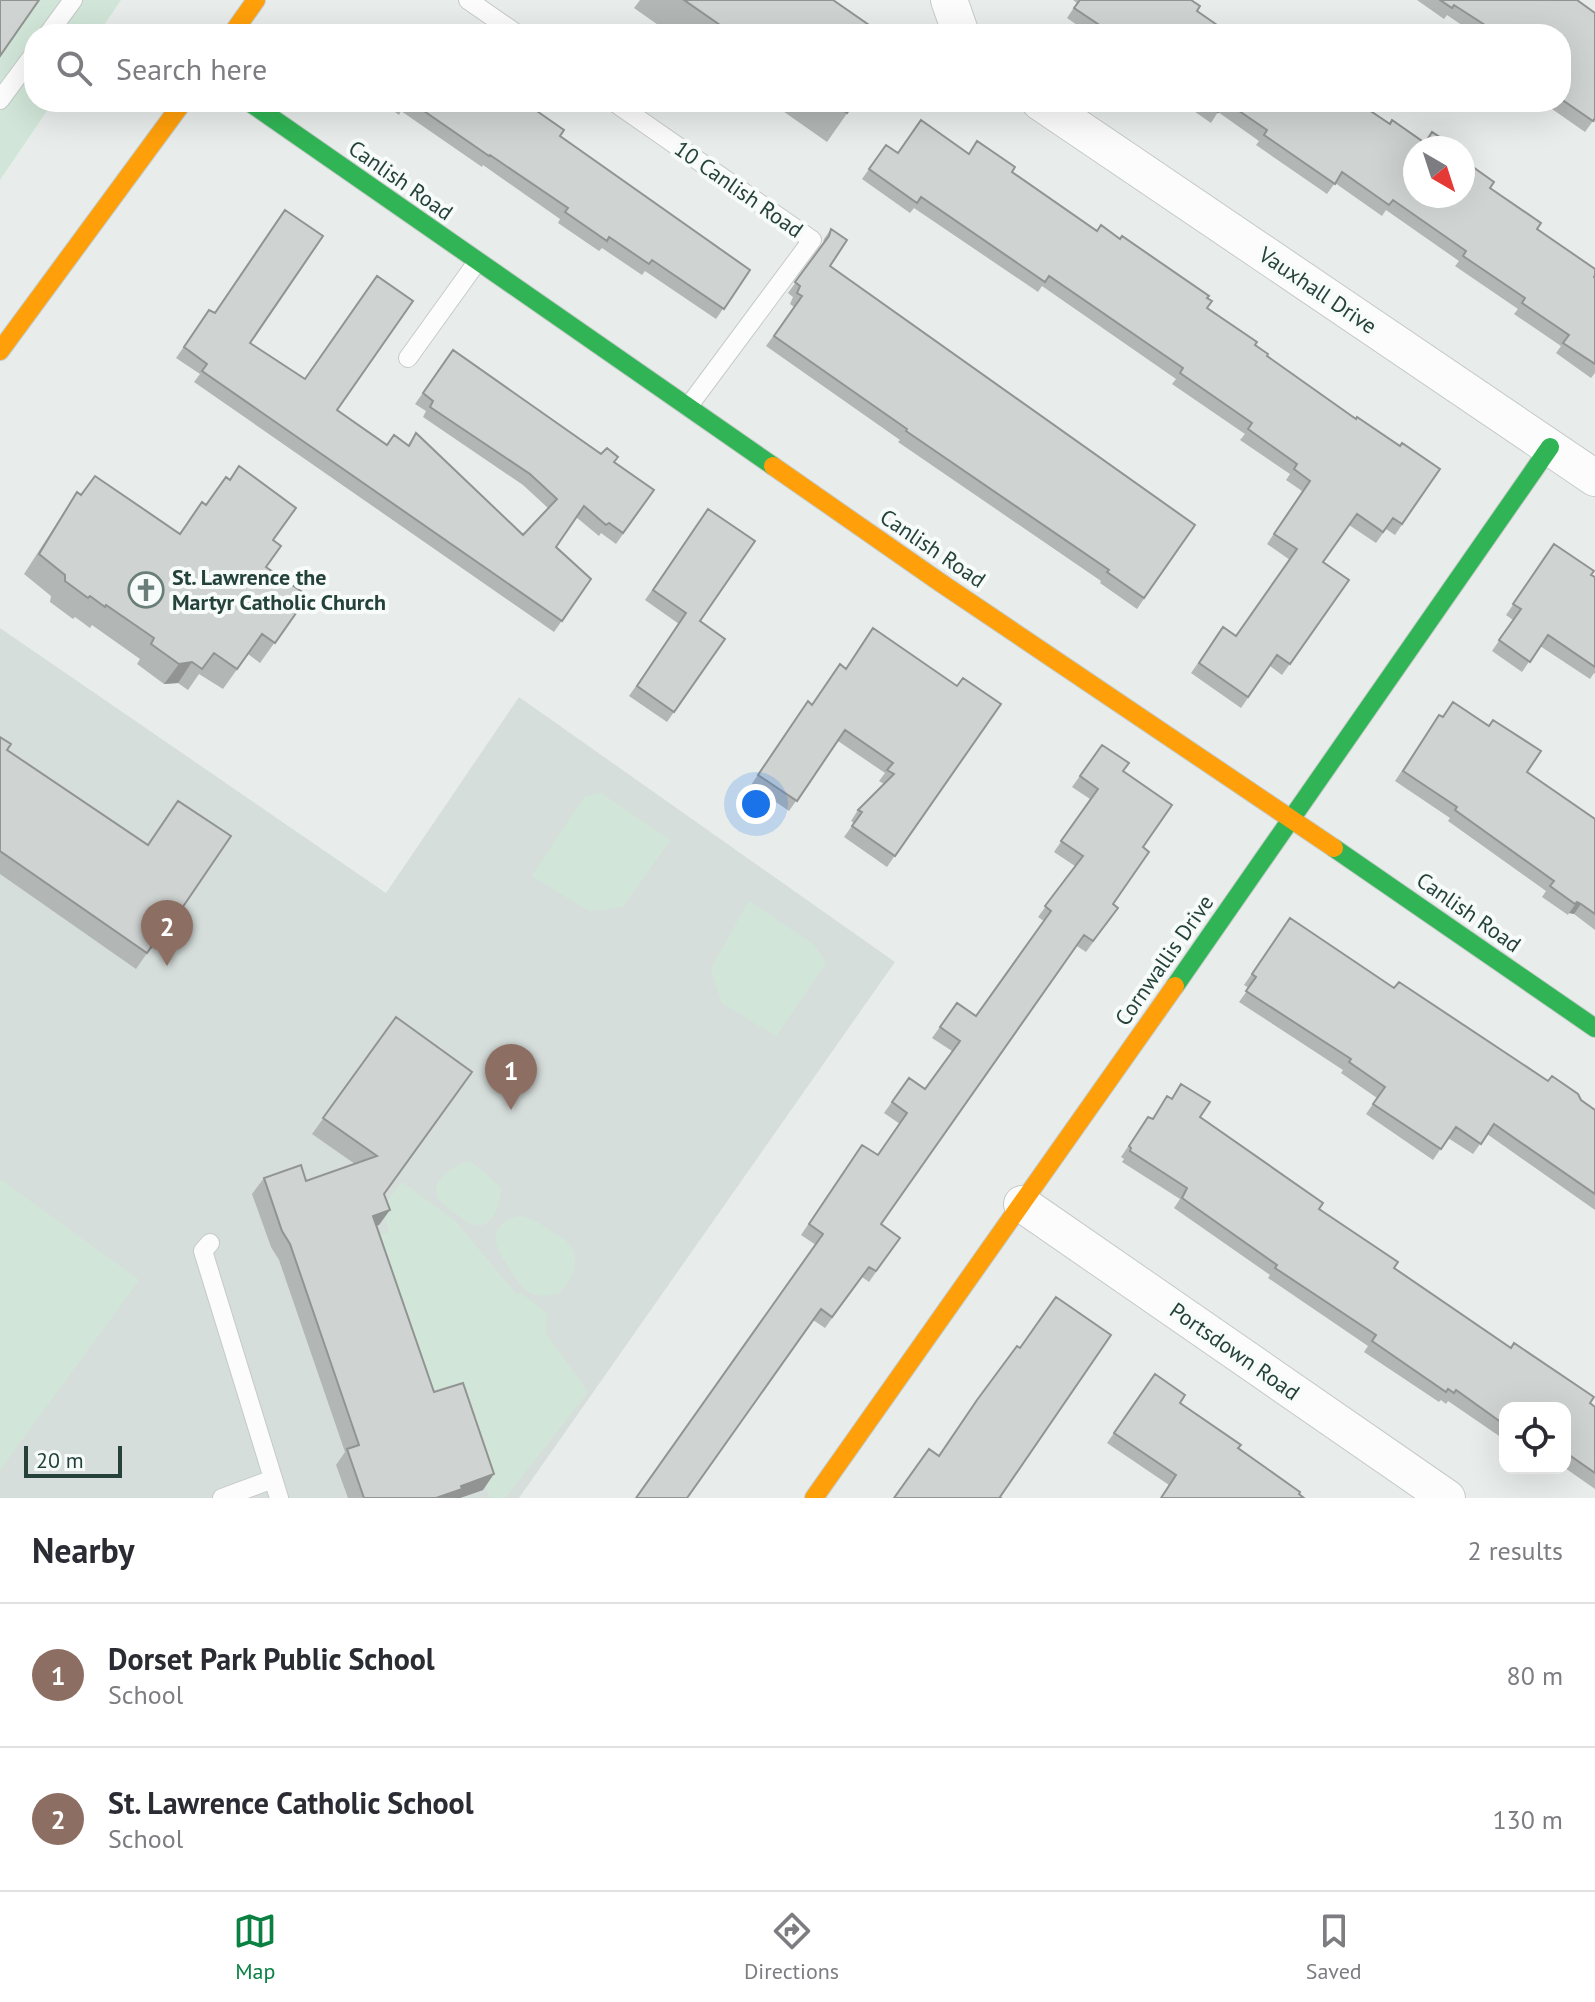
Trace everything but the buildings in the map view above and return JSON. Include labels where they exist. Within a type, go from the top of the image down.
[{"type":"street","points":[[239,24],[256,0]]},
{"type":"street","points":[[949,0],[957,24]]},
{"type":"street","points":[[0,351],[176,112]]},
{"type":"street","name":"Canlish Road","points":[[263,112],[929,575],[1292,819],[1595,1028]]},
{"type":"street","name":"Vauxhall Drive","points":[[1055,112],[1595,478]]},
{"type":"street","name":"Cornwallis Drive","points":[[814,1498],[1550,447]]},
{"type":"street","name":"Portsdown Road","points":[[1022,1204],[1447,1498]]},
{"type":"lane","points":[[55,24],[73,0]]},
{"type":"lane","points":[[468,0],[503,24]]},
{"type":"lane","points":[[0,100],[24,68]]},
{"type":"lane","name":"10 Canlish Road","points":[[628,112],[812,240],[688,407]]},
{"type":"lane","points":[[408,358],[477,262]]},
{"type":"lane","points":[[210,1243],[203,1251],[279,1498]]},
{"type":"lane","points":[[222,1498],[273,1479]]},
{"type":"shaded area","points":[[0,628],[386,893],[519,697],[895,962],[519,1498],[0,1498]]},
{"type":"green space","points":[[0,0],[121,0],[105,24],[24,24],[24,112],[46,112],[0,180]]},
{"type":"green space","points":[[601,793],[670,840],[623,907],[589,911],[532,876],[585,796]]},
{"type":"green space","points":[[749,901],[814,945],[826,963],[776,1036],[722,1003],[711,969]]},
{"type":"green space","points":[[468,1162],[500,1187],[494,1214],[485,1224],[465,1221],[442,1203],[437,1194],[436,1188],[443,1176]]},
{"type":"green space","points":[[0,1179],[139,1280],[0,1470]]},
{"type":"green space","points":[[402,1182],[455,1221],[517,1295],[521,1293],[547,1313],[546,1334],[588,1392],[505,1498],[490,1498],[453,1391],[431,1397],[373,1238],[389,1232],[383,1207]]},
{"type":"green space","points":[[518,1216],[540,1224],[565,1240],[572,1250],[574,1270],[558,1294],[539,1295],[526,1290],[497,1247],[496,1233],[500,1226]]},
{"type":"traffic: fast","points":[[263,112],[773,466]]},
{"type":"traffic: fast","points":[[1175,986],[1550,447]]},
{"type":"traffic: fast","points":[[1334,848],[1595,1028]]},
{"type":"traffic: slow","points":[[239,24],[256,0]]},
{"type":"traffic: slow","points":[[0,351],[176,112]]},
{"type":"traffic: slow","points":[[773,466],[1334,848]]},
{"type":"traffic: slow","points":[[814,1498],[1175,986]]},
{"type":"place","name":"St. Lawrence the Martyr Catholic Church","points":[[146,590]]},
{"type":"place","name":"St. Lawrence Catholic School","points":[[167,966]]},
{"type":"place","name":"Dorset Park Public School","points":[[511,1110]]}]
